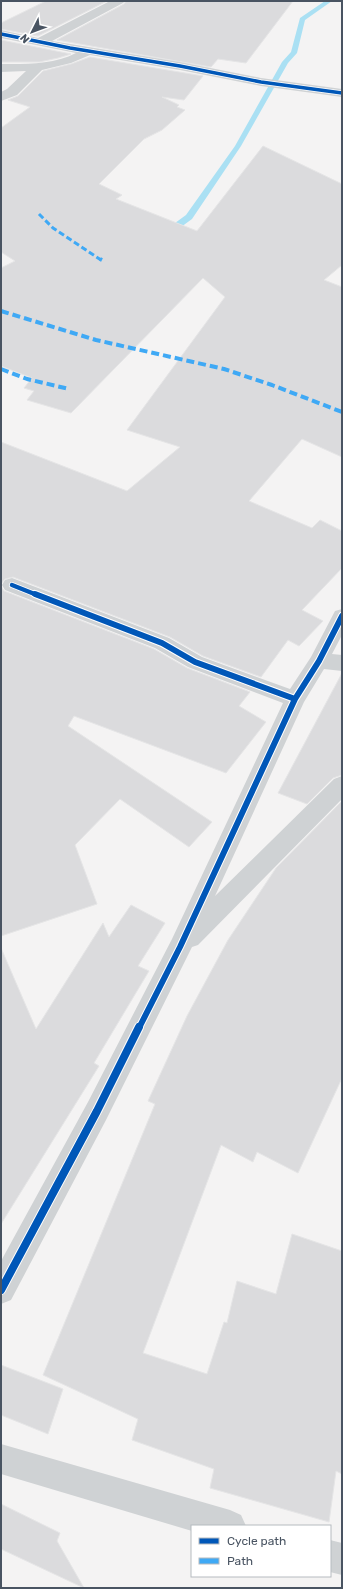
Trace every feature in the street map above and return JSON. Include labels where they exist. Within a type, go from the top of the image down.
[{"type":"street","points":[[40,42],[119,1]]},
{"type":"street","points":[[1,34],[261,82],[342,94]]},
{"type":"street","points":[[1,68],[37,68],[65,62],[88,51]]},
{"type":"street","points":[[1,97],[12,92],[37,68]]},
{"type":"street","points":[[12,585],[162,643],[195,662],[295,699]]},
{"type":"street","points":[[1,1290],[98,1111],[180,947],[295,699],[319,661],[342,616]]},
{"type":"street","points":[[319,661],[342,662]]},
{"type":"street","points":[[180,947],[294,835],[342,785]]},
{"type":"street","points":[[1,1459],[227,1525]]},
{"type":"street","points":[[331,1556],[342,1559]]},
{"type":"building","points":[[46,1],[107,1],[38,36],[1,29],[1,23]]},
{"type":"building","points":[[126,1],[293,1],[246,63],[218,59],[211,67],[57,40],[124,4]]},
{"type":"building","points":[[1,40],[71,54],[39,62],[1,62]]},
{"type":"building","points":[[90,57],[203,76],[184,100],[162,97],[179,105],[177,107],[185,110],[162,130],[144,139],[99,184],[122,195],[116,199],[197,231],[263,146],[342,184],[342,265],[324,280],[342,287],[342,457],[302,439],[249,501],[312,528],[320,520],[342,531],[342,568],[302,610],[323,621],[299,646],[288,640],[261,677],[203,656],[170,637],[13,577],[5,579],[1,584],[1,442],[127,491],[180,447],[127,430],[225,297],[203,278],[71,413],[27,400],[34,391],[24,388],[32,378],[1,366],[1,268],[15,261],[1,252],[1,128],[30,107],[8,100],[18,96],[43,71],[71,64]]},
{"type":"building","points":[[1,586],[4,591],[154,649],[187,668],[250,692],[239,706],[266,722],[226,773],[74,716],[68,726],[212,822],[189,847],[120,799],[75,845],[97,904],[1,936]]},
{"type":"building","points":[[342,673],[342,775],[333,778],[307,804],[278,793]]},
{"type":"building","points":[[342,801],[342,1078],[298,1173],[257,1152],[253,1162],[221,1145],[143,1353],[207,1374],[224,1322],[227,1323],[237,1281],[276,1294],[292,1234],[342,1251],[342,1474],[336,1471],[329,1522],[210,1488],[214,1469],[132,1440],[138,1419],[43,1375],[155,1104],[148,1101],[187,1016],[228,940],[276,868]]},
{"type":"building","points":[[131,905],[165,923],[138,966],[149,971],[94,1063],[99,1066],[1,1224],[1,948],[36,1029],[103,923],[109,937]]},
{"type":"building","points":[[1,1365],[63,1389],[48,1434],[1,1415]]},
{"type":"building","points":[[1,1504],[60,1533],[57,1541],[84,1588],[1,1549]]},
{"type":"waterway","points":[[167,233],[189,217],[238,146],[285,62],[294,53],[302,19],[329,1]]},
{"type":"marked path","points":[[39,214],[53,228],[102,260]]},
{"type":"marked path","points":[[1,311],[96,340],[224,369],[272,385],[342,412]]},
{"type":"marked path","points":[[1,369],[27,379],[69,389]]},
{"type":"cycle path","points":[[1,34],[70,48],[180,66],[261,82],[342,93]]},
{"type":"cycle path","points":[[12,585],[162,643],[195,662],[295,699]]},
{"type":"cycle path","points":[[1,1290],[97,1111],[180,947],[295,699],[319,661],[342,616]]}]
